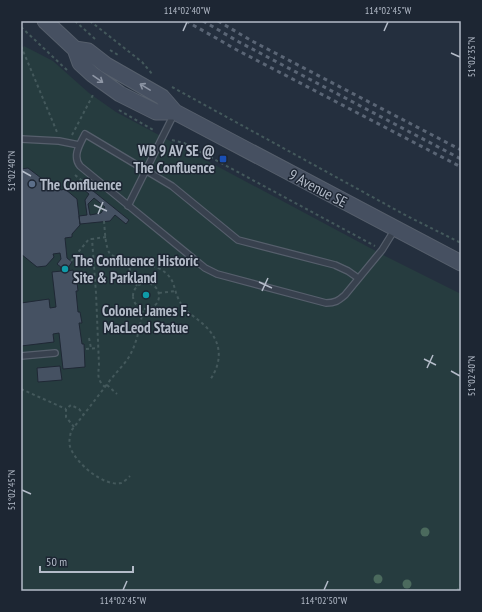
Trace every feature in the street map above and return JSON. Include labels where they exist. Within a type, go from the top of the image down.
[{"type":"main road","name":"9 Avenue SE","points":[[44,21],[75,49],[88,51],[106,65],[162,97],[175,112],[461,264]]},
{"type":"lane","points":[[128,206],[175,112]]},
{"type":"lane","points":[[358,278],[335,265],[238,240],[172,186],[146,170],[85,134],[79,145],[76,158],[80,166],[204,268],[217,274],[326,303],[338,302],[345,295],[382,250],[395,229]]},
{"type":"lane","points":[[21,139],[59,141],[79,145]]},
{"type":"lane","points":[[21,356],[55,352]]},
{"type":"path","points":[[75,21],[97,40]]},
{"type":"path","points":[[90,21],[142,62],[154,77],[146,72]]},
{"type":"path","points":[[21,27],[73,75]]},
{"type":"path","points":[[21,33],[24,30]]},
{"type":"path","points":[[21,46],[59,141]]},
{"type":"path","points":[[108,48],[120,56]]},
{"type":"path","points":[[168,84],[400,212],[461,243]]},
{"type":"path","points":[[93,92],[98,96]]},
{"type":"path","points":[[117,108],[163,136],[174,141],[184,143],[382,250]]},
{"type":"path","points":[[104,221],[110,254],[128,262],[154,266],[160,269],[171,278],[180,303],[188,314],[204,325],[215,337],[219,352],[218,363],[210,380]]},
{"type":"path","points":[[71,261],[89,239],[106,237]]},
{"type":"path","points":[[92,239],[98,348],[98,379],[117,394]]},
{"type":"path","points":[[80,250],[81,254]]},
{"type":"path","points":[[128,262],[130,275],[137,286]]},
{"type":"path","points":[[146,282],[154,285],[159,293],[158,302],[152,308],[143,309],[136,305],[132,297],[134,289],[146,282]]},
{"type":"path","points":[[159,293],[175,291]]},
{"type":"path","points":[[130,476],[122,483],[114,484],[103,480],[90,472],[77,460],[70,449],[69,440],[71,431],[127,359],[134,345],[143,309]]},
{"type":"path","points":[[89,338],[91,348]]},
{"type":"path","points":[[86,349],[98,348]]},
{"type":"path","points":[[21,389],[66,409]]},
{"type":"path","points":[[66,409],[71,405],[79,409],[84,415]]},
{"type":"path","points":[[66,409],[66,417],[74,427]]},
{"type":"path","points":[[457,591],[461,584]]},
{"type":"green space","name":"The Confluence Historic Site & Parkland","points":[[24,46],[53,61],[89,93],[116,112],[387,257],[461,294],[460,591],[21,591],[21,52]]},
{"type":"building","name":"The Confluence Historic Site & Parkland","points":[[28,168],[45,181],[49,180],[61,190],[65,189],[77,199],[80,225],[72,234],[72,237],[65,238],[67,258],[72,262],[68,268],[68,271],[73,270],[75,282],[77,282],[78,291],[76,291],[78,312],[80,312],[82,323],[79,323],[82,344],[84,344],[85,367],[63,369],[59,333],[53,334],[54,342],[21,346],[21,303],[49,299],[50,308],[56,307],[52,272],[62,271],[62,268],[57,264],[61,259],[60,253],[53,254],[54,257],[46,266],[37,267],[21,254],[21,169]]},
{"type":"building","points":[[82,182],[129,220],[126,224],[115,215],[110,221],[80,224],[79,216],[87,215],[85,200],[89,194],[79,186]],"holes":[[[94,198],[105,207],[101,213],[90,215],[88,204]]]},
{"type":"building","points":[[60,366],[62,380],[38,382],[37,368]]},
{"type":"railway","points":[[186,21],[237,50],[461,167]]},
{"type":"railway","points":[[203,21],[239,42],[461,159]]},
{"type":"railway","points":[[218,21],[252,41],[461,150]]},
{"type":"place","name":"WB 9 AV SE @ The Confluence","points":[[223,159]]},
{"type":"place","name":"The Confluence","points":[[32,184]]},
{"type":"place","name":"The Confluence Historic Site & Parkland","points":[[65,269]]},
{"type":"place","name":"Colonel James F. MacLeod Statue","points":[[146,295]]}]
